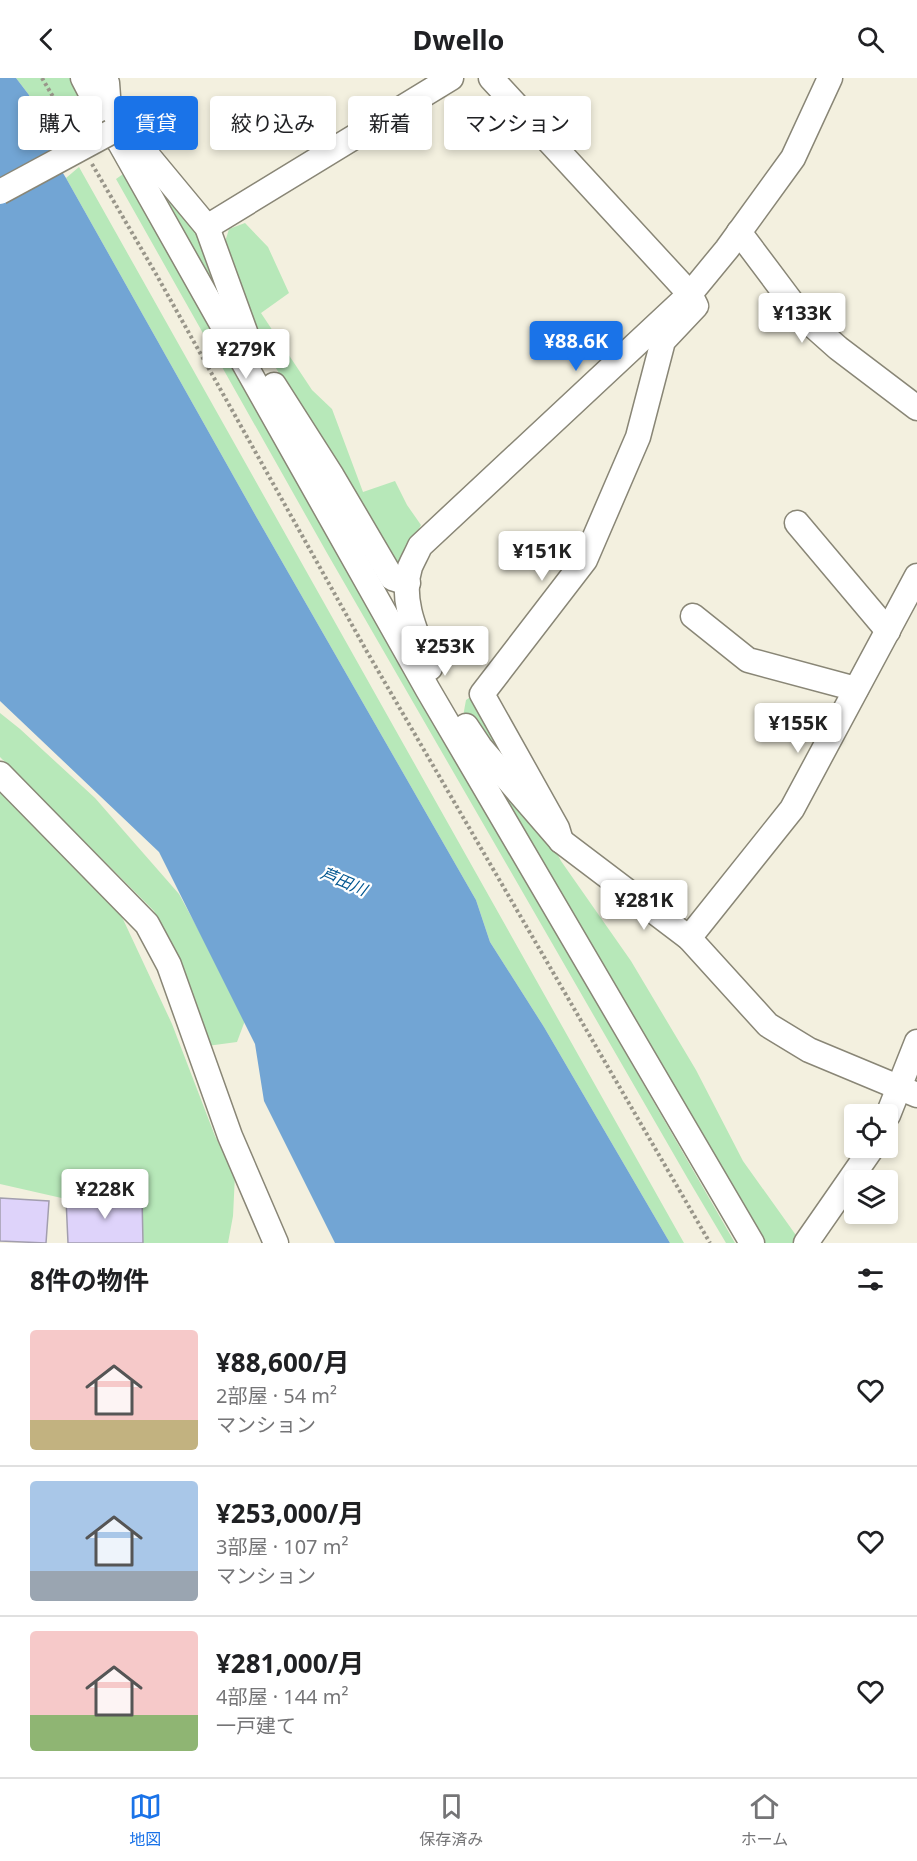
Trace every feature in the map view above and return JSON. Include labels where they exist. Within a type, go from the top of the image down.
[{"type":"street","points":[[83,78],[111,132],[120,143],[752,1243]]},
{"type":"street","points":[[105,78],[108,83],[111,132]]},
{"type":"street","points":[[207,227],[451,78]]},
{"type":"street","points":[[491,78],[690,294],[696,306],[663,341],[638,437],[585,560],[482,694],[557,828],[561,842]]},
{"type":"street","points":[[830,78],[793,158],[740,232],[690,294],[420,546],[410,569],[407,591],[412,622],[433,687],[480,747],[561,842],[689,938],[768,1025],[809,1050],[908,1092]]},
{"type":"street","points":[[0,192],[111,132],[134,139],[207,227],[251,348],[332,476],[392,578],[408,583]]},
{"type":"street","points":[[740,232],[802,316],[838,348],[917,408]]},
{"type":"street","points":[[797,523],[888,631]]},
{"type":"street","points":[[689,938],[792,809],[917,576]]},
{"type":"street","points":[[693,616],[748,660],[856,689]]},
{"type":"street","points":[[0,774],[147,924],[169,965],[231,1136],[276,1243]]},
{"type":"street","points":[[898,1104],[908,1092],[917,1042]]},
{"type":"street","points":[[806,1243],[865,1158]]},
{"type":"path","points":[[42,78],[52,96]]},
{"type":"path","points":[[91,162],[366,650],[710,1243]]},
{"type":"green space","points":[[16,78],[72,78],[81,96],[29,96]]},
{"type":"green space","points":[[141,161],[195,230],[232,327]]},
{"type":"green space","points":[[79,167],[684,1243],[670,1243],[544,1027],[490,942],[476,900],[257,518],[66,178]]},
{"type":"green space","points":[[126,172],[505,844],[735,1243],[726,1243],[688,1179],[327,553],[116,179]]},
{"type":"green space","points":[[245,223],[268,247],[289,293],[261,313],[312,390],[332,409],[363,492],[395,481],[407,505],[421,525],[397,569],[256,335],[224,245],[229,229]]},
{"type":"green space","points":[[475,694],[561,861],[631,961],[696,1070],[743,1161],[798,1238],[799,1243],[761,1243],[460,733],[466,700]]},
{"type":"green space","points":[[0,713],[95,798],[179,894],[246,1018],[237,1042],[207,1046],[171,946],[154,911],[0,757]]},
{"type":"green space","points":[[0,790],[83,872],[122,917],[172,1024],[215,1136],[235,1175],[233,1216],[228,1243],[143,1243],[142,1196],[66,1199],[0,1184]]},
{"type":"water","name":"芦田川","points":[[0,78],[16,78],[29,96],[18,96],[18,150],[49,150],[66,178],[257,518],[476,900],[490,942],[544,1027],[670,1243],[335,1243],[264,1101],[255,1044],[159,852],[0,701]]},
{"type":"building","points":[[142,1196],[143,1243],[68,1243],[66,1199]]},
{"type":"building","points":[[0,1198],[49,1201],[46,1243],[0,1241]]}]
